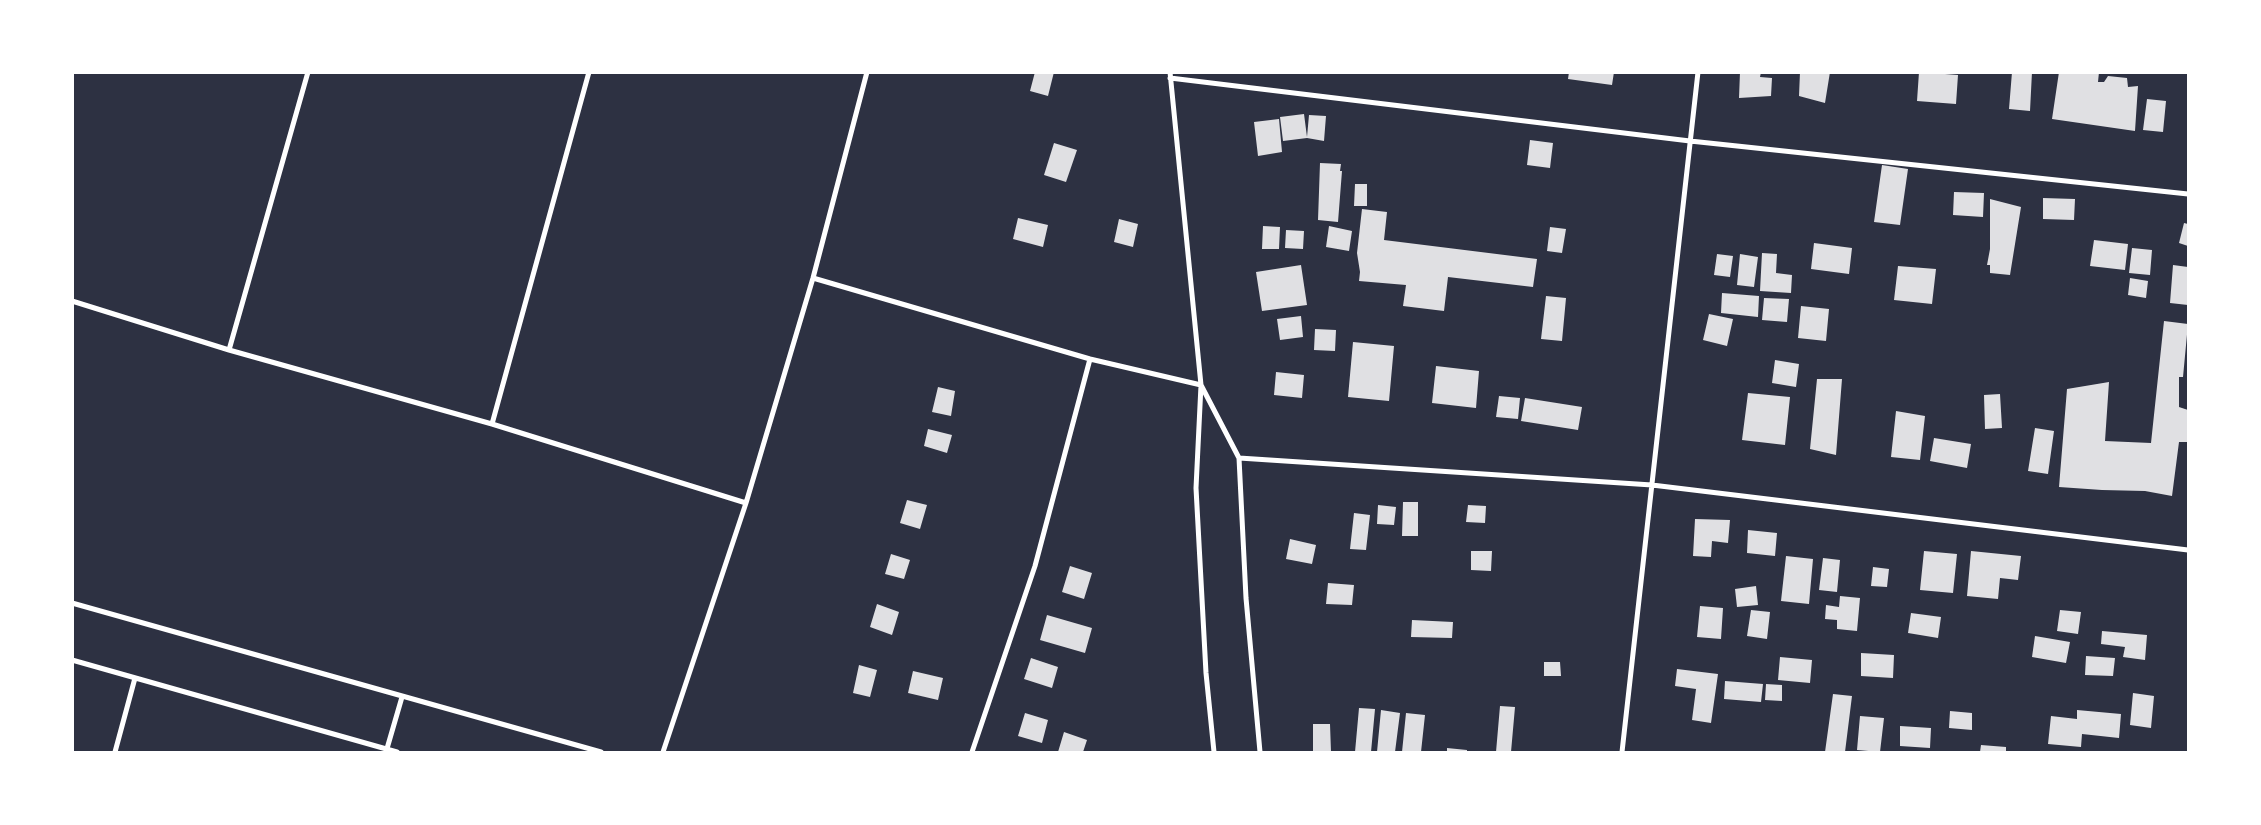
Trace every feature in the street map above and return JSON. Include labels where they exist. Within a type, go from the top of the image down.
[{"type":"street","points":[[229,350],[308,72]]},
{"type":"street","points":[[492,424],[589,72]]},
{"type":"street","points":[[663,752],[746,503],[813,278],[868,72]]},
{"type":"street","points":[[1622,752],[1698,72]]},
{"type":"street","points":[[1214,752],[1206,673],[1196,488],[1201,385],[1170,75],[1690,141],[2188,194]]},
{"type":"street","points":[[813,278],[1090,359],[1201,385],[1239,458],[1246,598],[1260,752]]},
{"type":"street","points":[[72,301],[229,350],[492,424],[746,503]]},
{"type":"street","points":[[972,752],[1035,566],[1090,359]]},
{"type":"street","points":[[1239,458],[1652,485],[2188,550]]},
{"type":"street","points":[[72,603],[601,752]]},
{"type":"street","points":[[72,660],[386,751],[397,752]]},
{"type":"street","points":[[115,752],[135,678]]},
{"type":"street","points":[[386,751],[402,696]]},
{"type":"building","points":[[1035,72],[1054,72],[1048,96],[1030,91]]},
{"type":"building","points":[[1569,72],[1614,72],[1612,85],[1568,79]]},
{"type":"building","points":[[1740,72],[1761,72],[1760,77],[1772,78],[1771,96],[1739,98]]},
{"type":"building","points":[[1800,72],[1830,72],[1825,103],[1799,96]]},
{"type":"building","points":[[1919,72],[1958,75],[1956,104],[1917,101]]},
{"type":"building","points":[[2012,72],[2032,72],[2030,111],[2009,109]]},
{"type":"building","points":[[2059,72],[2099,72],[2098,82],[2104,82],[2108,76],[2127,78],[2128,87],[2138,86],[2135,131],[2052,119]]},
{"type":"building","points":[[2147,99],[2166,101],[2163,132],[2143,130]]},
{"type":"building","points":[[1304,114],[1307,137],[1309,115],[1326,116],[1324,141],[1307,138],[1283,141],[1280,117]]},
{"type":"building","points":[[1279,119],[1282,152],[1258,156],[1254,122]]},
{"type":"building","points":[[1530,140],[1553,143],[1550,168],[1527,165]]},
{"type":"building","points":[[1054,143],[1077,150],[1066,182],[1044,175]]},
{"type":"building","points":[[1320,163],[1341,164],[1338,222],[1318,220]]},
{"type":"building","points":[[1882,165],[1908,169],[1900,225],[1874,222]]},
{"type":"building","points":[[1355,184],[1367,184],[1367,206],[1354,206]]},
{"type":"building","points":[[1954,192],[1984,193],[1983,217],[1953,215]]},
{"type":"building","points":[[2043,198],[2075,199],[2074,220],[2043,219]]},
{"type":"building","points":[[1990,199],[2021,207],[2010,275],[1990,273],[1990,265],[1987,265],[1990,249]]},
{"type":"building","points":[[1362,209],[1387,212],[1384,240],[1537,259],[1533,287],[1448,277],[1444,311],[1403,306],[1406,285],[1359,281],[1360,272],[1357,253]]},
{"type":"building","points":[[1018,218],[1048,225],[1043,247],[1013,239]]},
{"type":"building","points":[[1119,219],[1138,224],[1133,247],[1114,242]]},
{"type":"building","points":[[2184,223],[2188,224],[2188,246],[2179,243]]},
{"type":"building","points":[[1263,226],[1280,227],[1279,249],[1262,249]]},
{"type":"building","points":[[1329,226],[1352,231],[1349,251],[1326,247]]},
{"type":"building","points":[[1550,227],[1566,229],[1562,253],[1547,251]]},
{"type":"building","points":[[1286,230],[1304,231],[1303,249],[1285,248]]},
{"type":"building","points":[[2094,240],[2128,244],[2125,270],[2090,266]]},
{"type":"building","points":[[1814,243],[1852,248],[1849,274],[1811,269]]},
{"type":"building","points":[[2132,248],[2152,250],[2150,275],[2129,273]]},
{"type":"building","points":[[1762,253],[1777,254],[1776,273],[1792,275],[1791,293],[1760,291]]},
{"type":"building","points":[[1717,254],[1733,256],[1730,277],[1714,275]]},
{"type":"building","points":[[1740,254],[1758,257],[1754,287],[1737,285]]},
{"type":"building","points":[[1301,265],[1307,305],[1262,311],[1256,272]]},
{"type":"building","points":[[2173,265],[2188,267],[2188,305],[2170,303]]},
{"type":"building","points":[[1898,266],[1936,269],[1932,304],[1894,300]]},
{"type":"building","points":[[2130,278],[2148,281],[2146,298],[2128,295]]},
{"type":"building","points":[[1722,293],[1759,296],[1758,317],[1721,313]]},
{"type":"building","points":[[1546,296],[1566,298],[1562,341],[1541,339]]},
{"type":"building","points":[[1764,298],[1789,299],[1787,322],[1762,320]]},
{"type":"building","points":[[1801,306],[1829,309],[1826,341],[1798,338]]},
{"type":"building","points":[[1709,314],[1733,319],[1727,346],[1703,340]]},
{"type":"building","points":[[1301,316],[1303,337],[1280,340],[1277,319]]},
{"type":"building","points":[[2164,321],[2188,324],[2183,377],[2179,377],[2179,407],[2188,410],[2188,442],[2179,442],[2172,496],[2145,491],[2059,487],[2067,389],[2109,382],[2105,441],[2151,443]]},
{"type":"building","points":[[1315,329],[1336,330],[1335,351],[1314,350]]},
{"type":"building","points":[[1353,342],[1394,346],[1389,401],[1348,397]]},
{"type":"building","points":[[1775,360],[1799,364],[1796,387],[1772,383]]},
{"type":"building","points":[[1436,366],[1479,371],[1476,408],[1432,403]]},
{"type":"building","points":[[1276,372],[1304,375],[1302,398],[1274,395]]},
{"type":"building","points":[[1817,379],[1842,379],[1836,455],[1810,449]]},
{"type":"building","points":[[938,387],[955,391],[951,416],[932,412]]},
{"type":"building","points":[[1748,393],[1790,397],[1785,445],[1742,440]]},
{"type":"building","points":[[2000,394],[2002,428],[1985,429],[1984,395]]},
{"type":"building","points":[[1499,396],[1520,398],[1518,419],[1496,417]]},
{"type":"building","points":[[1525,398],[1582,407],[1578,430],[1521,421]]},
{"type":"building","points":[[1896,411],[1925,416],[1920,460],[1891,457]]},
{"type":"building","points":[[2035,428],[2054,431],[2048,474],[2028,471]]},
{"type":"building","points":[[928,429],[952,435],[947,453],[924,446]]},
{"type":"building","points":[[1934,438],[1971,444],[1967,468],[1930,461]]},
{"type":"building","points":[[907,500],[927,505],[920,529],[900,523]]},
{"type":"building","points":[[1403,502],[1418,502],[1418,536],[1402,536]]},
{"type":"building","points":[[1378,505],[1396,507],[1394,525],[1377,524]]},
{"type":"building","points":[[1468,505],[1486,506],[1485,523],[1466,522]]},
{"type":"building","points":[[1354,513],[1370,515],[1366,550],[1350,549]]},
{"type":"building","points":[[1695,519],[1730,520],[1728,543],[1712,541],[1711,557],[1693,556]]},
{"type":"building","points":[[1748,530],[1777,533],[1775,556],[1747,553]]},
{"type":"building","points":[[1290,539],[1316,545],[1312,564],[1286,559]]},
{"type":"building","points":[[1471,551],[1492,551],[1491,571],[1471,570]]},
{"type":"building","points":[[1924,551],[1957,554],[1953,593],[1920,590]]},
{"type":"building","points":[[1971,551],[2021,556],[2018,580],[2000,578],[1998,599],[1967,596]]},
{"type":"building","points":[[891,554],[910,560],[904,579],[885,574]]},
{"type":"building","points":[[1786,556],[1813,559],[1809,604],[1781,601]]},
{"type":"building","points":[[1823,558],[1840,560],[1837,592],[1819,590]]},
{"type":"building","points":[[1070,566],[1092,573],[1084,599],[1062,592]]},
{"type":"building","points":[[1873,567],[1889,569],[1887,587],[1871,586]]},
{"type":"building","points":[[1328,583],[1354,585],[1352,605],[1326,604]]},
{"type":"building","points":[[1756,586],[1758,605],[1737,607],[1735,589]]},
{"type":"building","points":[[1840,596],[1860,598],[1857,631],[1837,629],[1837,620],[1825,619],[1826,605],[1839,607]]},
{"type":"building","points":[[877,604],[899,612],[892,635],[870,627]]},
{"type":"building","points":[[1700,606],[1723,608],[1721,639],[1697,637]]},
{"type":"building","points":[[1751,610],[1770,612],[1767,639],[1747,636]]},
{"type":"building","points":[[2060,610],[2081,612],[2078,634],[2057,631]]},
{"type":"building","points":[[1911,613],[1941,617],[1938,638],[1908,633]]},
{"type":"building","points":[[1047,615],[1092,628],[1085,653],[1040,640]]},
{"type":"building","points":[[1412,620],[1453,622],[1452,638],[1411,637]]},
{"type":"building","points":[[2102,631],[2147,635],[2145,660],[2123,657],[2125,647],[2101,644]]},
{"type":"building","points":[[2035,636],[2070,642],[2066,663],[2032,657]]},
{"type":"building","points":[[1861,653],[1894,655],[1893,678],[1861,676]]},
{"type":"building","points":[[2086,656],[2115,658],[2113,676],[2085,675]]},
{"type":"building","points":[[1780,657],[1812,660],[1810,683],[1778,680]]},
{"type":"building","points":[[1031,658],[1058,667],[1052,688],[1024,679]]},
{"type":"building","points":[[1544,662],[1560,662],[1561,676],[1544,676]]},
{"type":"building","points":[[859,665],[877,670],[870,697],[853,693]]},
{"type":"building","points":[[1677,669],[1718,674],[1711,723],[1692,720],[1696,689],[1675,686]]},
{"type":"building","points":[[913,671],[943,678],[938,700],[908,693]]},
{"type":"building","points":[[1725,681],[1763,684],[1761,702],[1724,699]]},
{"type":"building","points":[[1766,684],[1782,685],[1782,701],[1765,700]]},
{"type":"building","points":[[2133,693],[2154,696],[2151,728],[2130,725]]},
{"type":"building","points":[[1833,694],[1852,696],[1845,752],[1825,752]]},
{"type":"building","points":[[1500,706],[1515,707],[1511,752],[1496,752]]},
{"type":"building","points":[[1359,708],[1375,709],[1371,752],[1355,752]]},
{"type":"building","points":[[1381,710],[1400,713],[1395,752],[1377,752]]},
{"type":"building","points":[[2077,710],[2121,714],[2119,738],[2082,734],[2081,747],[2048,744],[2051,716],[2077,719]]},
{"type":"building","points":[[1950,711],[1972,713],[1972,730],[1949,728]]},
{"type":"building","points":[[1025,713],[1048,720],[1042,743],[1018,736]]},
{"type":"building","points":[[1406,713],[1425,715],[1421,752],[1402,752]]},
{"type":"building","points":[[1860,716],[1884,718],[1880,752],[1857,750]]},
{"type":"building","points":[[1313,724],[1330,724],[1331,752],[1313,752]]},
{"type":"building","points":[[1900,726],[1931,728],[1930,748],[1900,746]]},
{"type":"building","points":[[1064,732],[1087,740],[1083,752],[1058,752]]},
{"type":"building","points":[[1981,745],[2006,747],[2006,752],[1980,752]]},
{"type":"building","points":[[1447,748],[1467,750],[1467,752],[1447,752]]}]
